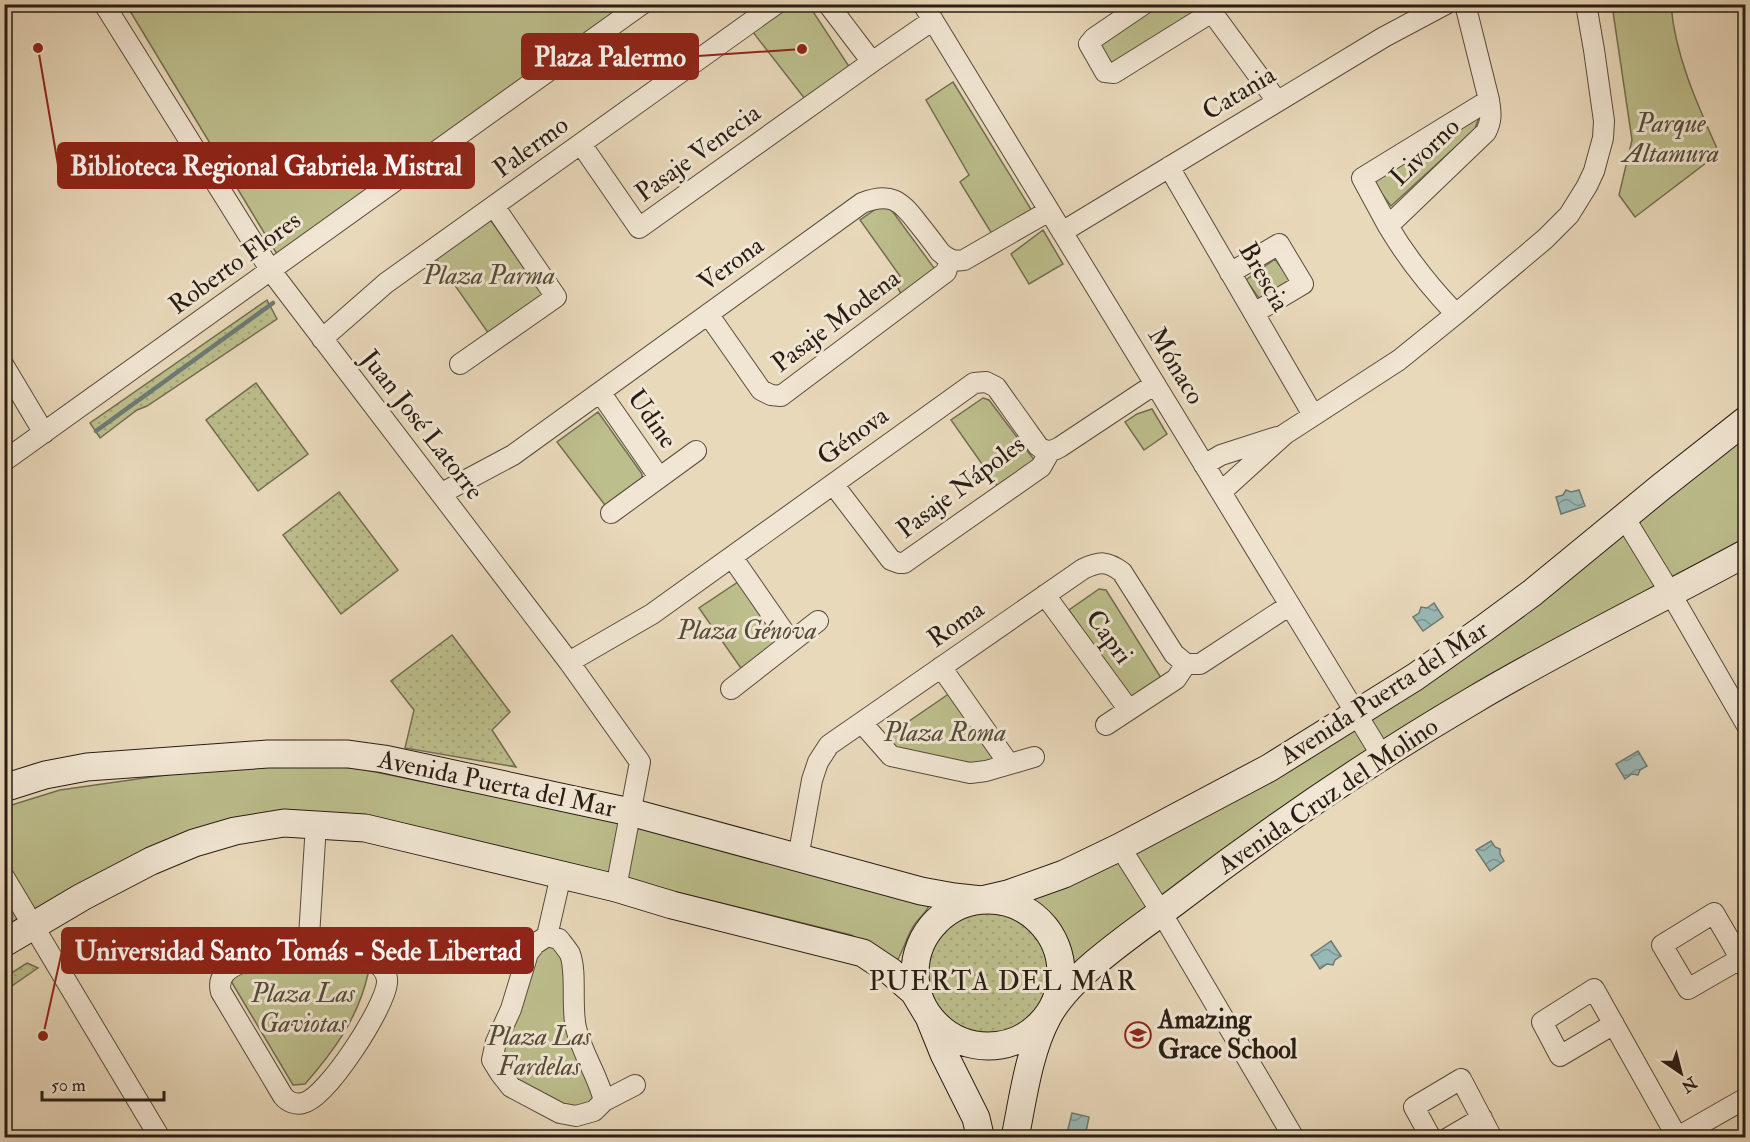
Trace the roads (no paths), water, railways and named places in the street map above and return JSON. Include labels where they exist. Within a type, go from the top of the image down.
[{"type":"street","name":"Juan José Latorre","points":[[104,4],[271,271],[442,493],[569,662],[640,762],[616,888]]},
{"type":"street","name":"Roberto Flores","points":[[4,461],[642,4]]},
{"type":"street","name":"Palermo","points":[[322,339],[386,283],[776,4]]},
{"type":"street","points":[[828,4],[872,62],[930,10]]},
{"type":"street","points":[[1144,4],[1094,38],[1089,44],[1105,72],[1114,73],[1209,8],[1278,101]]},
{"type":"street","name":"Catania","points":[[1062,232],[1384,37],[1446,4]]},
{"type":"street","name":"Livorno","points":[[1456,314],[1413,264],[1388,226],[1486,132],[1490,123],[1489,100],[1465,4]]},
{"type":"street","points":[[1221,492],[1285,434],[1399,360],[1456,314],[1557,228],[1579,201],[1594,171],[1603,138],[1604,121],[1586,4]]},
{"type":"street","name":"Mónaco","points":[[930,10],[1049,211],[1382,756]]},
{"type":"street","name":"Pasaje Venecia","points":[[581,144],[639,228],[872,62]]},
{"type":"street","points":[[1388,226],[1362,178],[1489,100]]},
{"type":"street","name":"Brescia","points":[[1169,168],[1313,415]]},
{"type":"street","name":"Verona","points":[[442,493],[513,455],[870,200],[888,199],[904,206],[940,252],[950,259]]},
{"type":"street","points":[[460,364],[556,297],[494,206]]},
{"type":"street","points":[[950,259],[964,260],[1049,211]]},
{"type":"street","points":[[1230,273],[1279,244],[1303,284],[1254,313]]},
{"type":"street","name":"Pasaje Modena","points":[[708,315],[761,390],[771,395],[781,396],[946,272],[950,259]]},
{"type":"street","points":[[4,366],[44,433]]},
{"type":"street","name":"Génova","points":[[569,662],[652,614],[974,383],[986,382],[996,387],[1038,446],[1050,451]]},
{"type":"street","points":[[1050,451],[1060,447],[1155,384]]},
{"type":"street","name":"Udine","points":[[600,392],[659,477]]},
{"type":"street","name":"Avenida Puerta del Mar","points":[[929,1017],[920,1000],[915,981],[916,962],[921,943],[946,913],[963,904],[1008,894],[1047,880],[1120,847],[1269,768],[1357,714],[1499,617],[1560,571],[1746,420]]},
{"type":"street","points":[[1204,465],[1221,456],[1285,434]]},
{"type":"street","name":"Udine","points":[[611,513],[696,451]]},
{"type":"street","name":"Pasaje Nápoles","points":[[833,484],[891,560],[904,563],[1041,467],[1050,451]]},
{"type":"street","points":[[1624,517],[1746,724]]},
{"type":"street","name":"Avenida Cruz del Molino","points":[[1015,1137],[1030,1066],[1048,1016],[1071,984],[1100,960],[1270,831],[1382,756],[1538,663],[1746,553]]},
{"type":"street","points":[[732,557],[791,642]]},
{"type":"street","name":"Roma","points":[[798,858],[812,780],[818,762],[829,745],[1083,568],[1096,563],[1111,564],[1122,572],[1174,654],[1186,664]]},
{"type":"street","name":"Capri","points":[[1045,595],[1129,710]]},
{"type":"street","points":[[1106,725],[1176,679],[1186,664],[1200,664],[1290,606]]},
{"type":"street","points":[[731,689],[818,621]]},
{"type":"street","points":[[941,667],[1008,764]]},
{"type":"street","points":[[862,723],[891,756],[970,773],[986,771],[1034,757]]},
{"type":"street","name":"Avenida Puerta del Mar","points":[[4,788],[45,775],[87,767],[268,754],[348,754],[384,759],[630,812],[921,891],[954,897],[1006,901],[1028,910],[1046,926],[1058,947],[1062,970],[1059,994],[1048,1016],[1032,1032],[1011,1042],[989,1046],[966,1043],[946,1033],[929,1017],[914,992],[890,971],[863,953],[561,874],[365,828],[316,824],[284,824],[235,831],[194,843],[151,861],[82,897],[4,943]]},
{"type":"street","points":[[308,953],[316,824]]},
{"type":"street","points":[[1120,847],[1294,1137]]},
{"type":"street","points":[[561,874],[547,936],[535,944],[528,953],[511,1009],[496,1042],[492,1060],[511,1087],[560,1113],[576,1116],[594,1111],[604,1101],[636,1085]]},
{"type":"street","points":[[4,877],[160,1137]]},
{"type":"street","points":[[547,936],[559,939],[570,954],[576,1026],[584,1054],[600,1085],[604,1101]]},
{"type":"street","points":[[308,953],[373,961],[385,972],[387,983],[369,1026],[341,1068],[308,1101],[296,1104],[283,1096],[221,992],[220,982],[227,970],[259,958],[308,953]]},
{"type":"street","points":[[929,1017],[944,1054],[976,1119],[979,1137]]},
{"type":"street","points":[[1614,1024],[1676,1137],[1746,1098]]},
{"type":"street","points":[[1431,1137],[1414,1107],[1461,1079],[1492,1137]]},
{"type":"street","points":[[1448,1137],[1482,1118]]},
{"type":"water","points":[[1566,490],[1571,492],[1579,490],[1585,506],[1561,514],[1556,497],[1563,495]]},
{"type":"water","points":[[1434,603],[1443,617],[1423,631],[1413,617],[1419,613],[1421,607],[1427,608]]},
{"type":"water","points":[[1638,751],[1647,766],[1640,770],[1638,775],[1632,774],[1625,779],[1616,764]]},
{"type":"water","points":[[1491,841],[1495,847],[1500,849],[1504,861],[1490,871],[1476,850]]},
{"type":"water","points":[[1331,941],[1341,956],[1335,960],[1333,965],[1327,964],[1320,969],[1311,955]]},
{"type":"water","points":[[1072,1113],[1089,1117],[1085,1137],[1066,1137]]},
{"type":"waterway","points":[[96,431],[273,303]]},
{"type":"place","name":"Biblioteca Regional Gabriela Mistral","points":[[38,48]]},
{"type":"place","name":"Plaza Palermo","points":[[802,49]]},
{"type":"place","name":"Amazing Grace School","points":[[1138,1035]]},
{"type":"place","name":"Universidad Santo Tomás - Sede Libertad","points":[[43,1036]]},
{"type":"district","name":"PUERTA DEL MAR","points":[[1003,981]]},
{"type":"park label","name":"Parque Altamura","points":[[1671,139]]},
{"type":"park label","name":"Plaza Parma","points":[[489,276]]},
{"type":"park label","name":"Plaza Génova","points":[[747,631]]},
{"type":"park label","name":"Plaza Roma","points":[[945,733]]},
{"type":"park label","name":"Plaza Las Gaviotas","points":[[303,1009]]},
{"type":"park label","name":"Plaza Las Fardelas","points":[[539,1052]]}]
